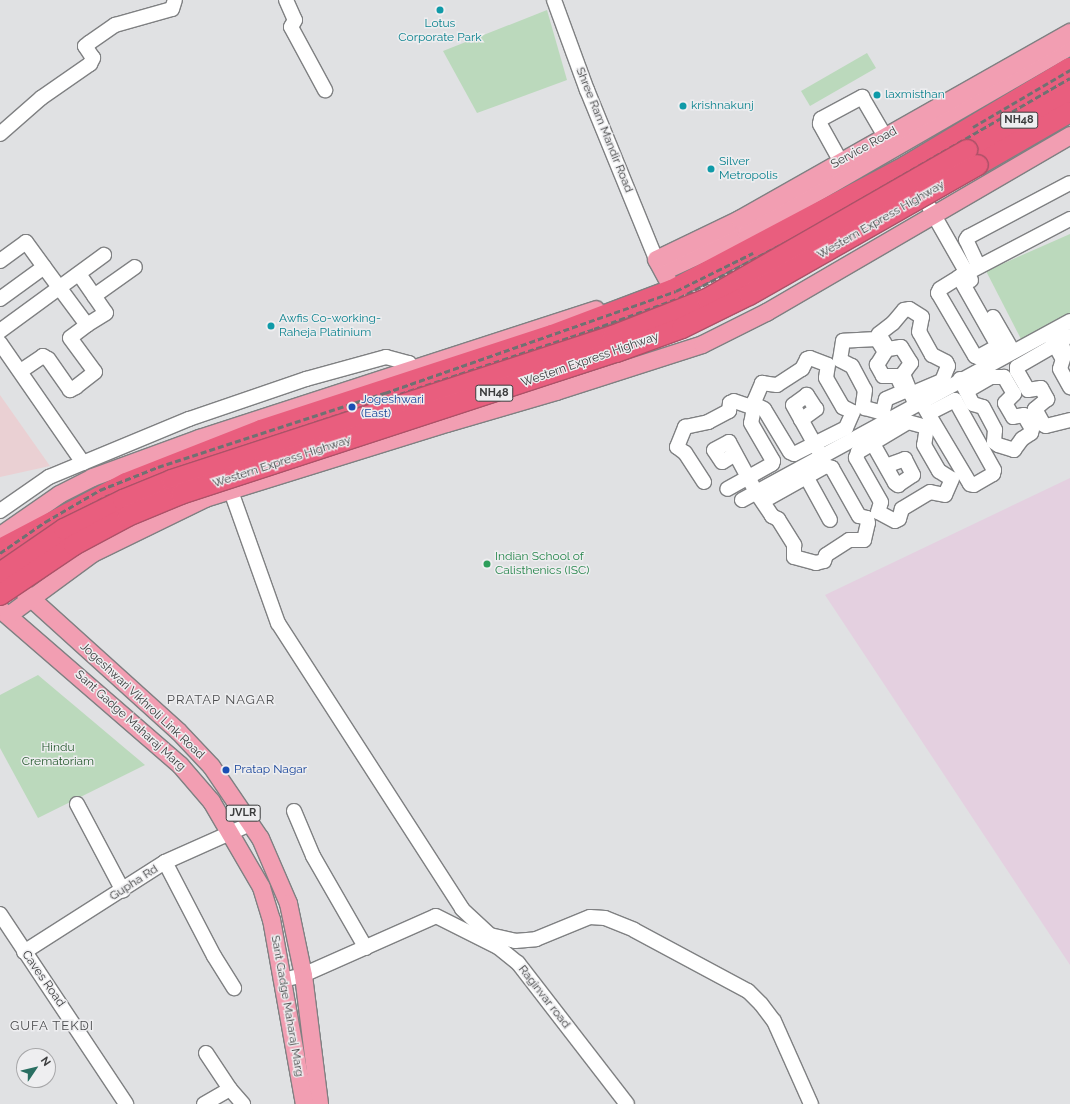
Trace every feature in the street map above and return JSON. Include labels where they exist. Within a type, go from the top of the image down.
[{"type":"highway","points":[[0,549],[126,483],[207,446],[261,430],[416,372],[552,335],[665,276],[906,166],[1065,53]]},
{"type":"highway","name":"Western Express Highway","points":[[0,595],[74,545],[128,516],[181,494],[609,355],[682,328],[749,295],[973,158],[1070,91]]},
{"type":"highway","name":"Western Express Highway","points":[[0,572],[64,529],[123,500],[172,480],[613,336],[700,302],[973,158],[1070,112]]},
{"type":"main road","name":"Service Road","points":[[665,276],[739,219],[886,139],[921,124],[1065,53],[1070,32]]},
{"type":"main road","points":[[702,344],[665,276],[770,235],[1065,53]]},
{"type":"main road","points":[[3,615],[92,553],[206,498],[446,423],[556,392],[702,344],[766,312],[1070,135]]},
{"type":"main road","points":[[0,534],[59,494],[92,477],[207,446]]},
{"type":"main road","name":"Jogeshwari Vikhroli Link Road","points":[[0,572],[30,597],[182,736],[211,766],[260,838],[288,903],[303,975],[319,1104]]},
{"type":"main road","name":"Sant Gadge Maharaj Marg","points":[[3,615],[180,765],[211,801],[232,834],[261,887],[271,919],[304,1104]]},
{"type":"street","points":[[0,134],[41,98],[90,64],[93,58],[85,46],[115,25],[172,9],[174,0]]},
{"type":"street","points":[[286,0],[296,20],[291,27],[325,90]]},
{"type":"street","name":"Shree Ram Mandir Road","points":[[554,0],[586,90],[665,276]]},
{"type":"street","points":[[842,164],[820,124],[821,119],[862,97],[886,139]]},
{"type":"street","points":[[906,166],[933,215],[967,269],[1013,351]]},
{"type":"street","points":[[1070,183],[968,237],[966,240],[967,269],[998,346],[978,357],[975,356],[938,293],[940,289],[967,269],[1070,212]]},
{"type":"street","points":[[967,269],[1070,218]]},
{"type":"street","points":[[0,261],[26,242],[87,325]]},
{"type":"street","points":[[0,331],[104,255]]},
{"type":"street","points":[[94,296],[135,266]]},
{"type":"street","points":[[0,299],[44,267]]},
{"type":"street","points":[[20,371],[43,356],[48,359],[70,390],[95,372],[70,338],[106,313],[79,274]]},
{"type":"street","points":[[742,500],[759,496],[803,472],[821,456],[869,437],[908,422],[926,427],[924,445],[939,471],[952,479],[945,495],[930,492],[902,509],[899,519],[895,521],[880,515],[878,512],[881,502],[856,458],[858,452],[869,437],[913,399],[942,381],[948,366],[946,362],[932,355],[919,332],[922,317],[909,309],[904,310],[893,323],[879,334],[888,349],[901,347],[910,363],[903,374],[913,399]]},
{"type":"street","points":[[964,385],[1013,351],[1070,321]]},
{"type":"street","points":[[1048,332],[1063,359],[1060,369],[1070,387]]},
{"type":"street","points":[[1070,336],[1061,340],[1060,344],[1070,364]]},
{"type":"street","points":[[928,414],[955,400],[994,470],[993,474],[974,485],[970,484],[928,414],[913,399],[897,376],[883,376],[876,365],[885,352],[877,338],[843,341],[840,360],[852,366],[866,390],[866,408],[883,411],[886,399],[913,399],[990,377],[1004,377],[1014,394],[1005,403],[1014,417],[1024,414],[1032,430],[1031,433],[1022,439],[1014,450],[998,445],[994,442],[995,430],[983,407],[973,404],[964,385]]},
{"type":"street","points":[[0,343],[83,463]]},
{"type":"street","points":[[1055,345],[1017,368],[1017,371],[1028,390],[1041,388],[1047,399],[1035,409],[1044,425],[1046,426],[1070,420]]},
{"type":"street","points":[[0,511],[49,477],[189,419],[306,379],[386,357],[402,360],[416,372]]},
{"type":"street","points":[[810,358],[828,365],[826,378],[842,407],[852,412],[846,428],[814,443],[794,454],[790,452],[764,409],[756,405],[754,402],[762,383],[777,385],[802,369],[807,359],[810,358]]},
{"type":"street","points":[[704,482],[686,453],[678,447],[685,427],[708,422],[728,411],[730,402],[734,401],[753,406],[751,423],[773,460],[772,464],[727,489]]},
{"type":"street","points":[[801,420],[821,456]]},
{"type":"street","points":[[869,437],[886,466]]},
{"type":"street","points":[[207,446],[229,490],[278,623],[462,909],[490,935],[515,941],[536,938],[590,917],[605,918],[634,930],[748,992],[762,1004],[774,1021],[810,1104]]},
{"type":"street","points":[[735,454],[772,516],[778,519],[790,538],[794,545],[794,557],[816,563],[824,562],[826,555],[849,540],[864,540],[868,522],[867,518],[859,516],[832,468],[826,466],[803,472]]},
{"type":"street","points":[[803,472],[830,520]]},
{"type":"street","points":[[78,804],[123,891]]},
{"type":"street","points":[[294,811],[313,856],[366,948]]},
{"type":"street","name":"Gupha Rd","points":[[24,952],[75,918],[123,891],[165,862],[232,834],[250,824]]},
{"type":"street","points":[[165,862],[214,956],[234,988]]},
{"type":"street","name":"Caves Road","points":[[0,914],[126,1104]]},
{"type":"street","name":"Raginvar road","points":[[283,980],[303,975],[436,916],[498,947],[518,963],[535,983],[627,1104]]},
{"type":"street","points":[[206,1053],[230,1089],[243,1104]]},
{"type":"street","points":[[204,1104],[230,1089]]},
{"type":"shaded area","points":[[0,395],[50,466],[0,477]]},
{"type":"shaded area","points":[[1070,478],[1070,965],[825,595]]},
{"type":"green space","points":[[547,10],[567,80],[477,113],[443,51]]},
{"type":"green space","points":[[867,53],[876,68],[810,106],[801,91]]},
{"type":"green space","points":[[1070,234],[1070,315],[1022,341],[986,271]]},
{"type":"green space","name":"Hindu Crematoriam","points":[[38,675],[145,765],[38,818],[0,748],[0,695]]},
{"type":"railway","points":[[973,127],[1070,70]]},
{"type":"railway","points":[[0,564],[50,527],[105,497],[161,474],[594,329],[679,298],[794,238],[1070,78]]},
{"type":"railway","points":[[0,553],[45,522],[100,490],[158,467],[385,393],[676,291],[753,253]]},
{"type":"place","name":"Lotus Corporate Park","points":[[440,10]]},
{"type":"place","name":"laxmisthan","points":[[877,95]]},
{"type":"place","name":"krishnakunj","points":[[683,106]]},
{"type":"place","name":"Silver Metropolis","points":[[711,169]]},
{"type":"place","name":"Awfis Co-working- Raheja Platinium","points":[[271,326]]},
{"type":"place","name":"Jogeshwari (East)","points":[[352,407]]},
{"type":"place","name":"Indian School of Calisthenics (ISC)","points":[[487,564]]},
{"type":"place","name":"Pratap Nagar","points":[[226,770]]},
{"type":"district","name":"PRATAP NAGAR","points":[[221,700]]},
{"type":"district","name":"GUFA TEKDI","points":[[52,1026]]}]
